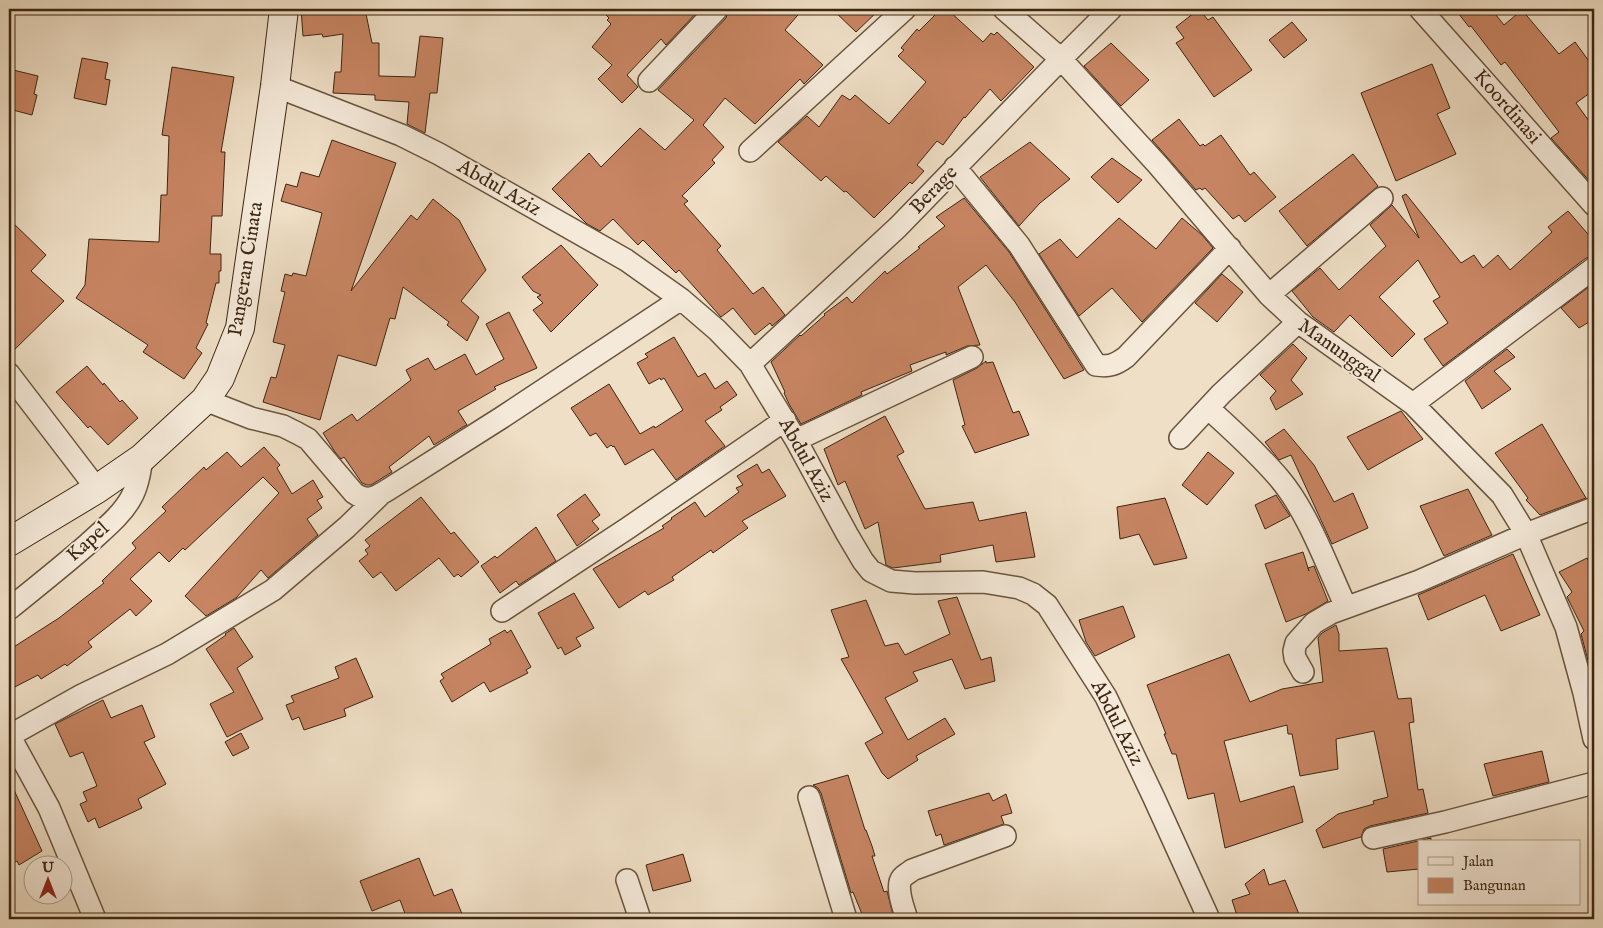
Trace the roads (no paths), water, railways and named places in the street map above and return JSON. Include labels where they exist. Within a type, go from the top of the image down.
[{"type":"street","name":"Pangeran Cinata","points":[[9,542],[96,489],[142,458],[205,400],[220,378],[240,328],[275,86],[284,9]]},
{"type":"street","points":[[649,81],[717,9]]},
{"type":"street","points":[[750,151],[905,9]]},
{"type":"street","name":"Manunggal","points":[[1004,9],[1061,59],[1158,165],[1269,295],[1298,322],[1413,404],[1502,495],[1526,534],[1566,627],[1594,739]]},
{"type":"street","name":"Berage","points":[[750,364],[898,227],[1111,9]]},
{"type":"street","name":"Koordinasi","points":[[1420,9],[1594,205]]},
{"type":"street","name":"Abdul Aziz","points":[[275,86],[401,135],[439,154],[626,260],[681,299],[717,330],[750,364],[796,440],[847,534],[871,571],[891,581],[914,583],[983,582],[1019,588],[1033,594],[1047,605],[1106,697],[1209,919]]},
{"type":"street","points":[[956,167],[1019,245],[1096,365],[1106,367],[1126,357],[1230,248]]},
{"type":"street","points":[[1269,295],[1382,198]]},
{"type":"street","points":[[1413,404],[1594,268]]},
{"type":"street","points":[[95,919],[49,808],[9,736],[82,695],[167,654],[273,590],[347,527],[381,494],[501,418],[681,299]]},
{"type":"street","points":[[1180,438],[1221,394],[1298,322]]},
{"type":"street","points":[[796,440],[972,358]]},
{"type":"street","points":[[9,374],[96,489]]},
{"type":"street","points":[[205,400],[251,418],[283,426],[298,433],[311,443],[354,494],[364,499],[381,494]]},
{"type":"street","points":[[1208,408],[1258,455],[1288,490],[1302,514],[1346,607]]},
{"type":"street","points":[[502,611],[628,528],[784,420]]},
{"type":"street","name":"Kapel","points":[[9,609],[62,567],[122,511],[132,497],[136,487],[142,458]]},
{"type":"street","points":[[1303,672],[1295,658],[1294,651],[1296,643],[1314,623],[1346,607],[1419,581],[1526,534],[1594,508]]},
{"type":"street","points":[[1373,838],[1500,809],[1594,783]]},
{"type":"street","points":[[809,796],[846,919]]},
{"type":"street","points":[[907,919],[900,893],[899,883],[902,878],[912,870],[1005,836]]},
{"type":"street","points":[[627,880],[640,919]]}]
